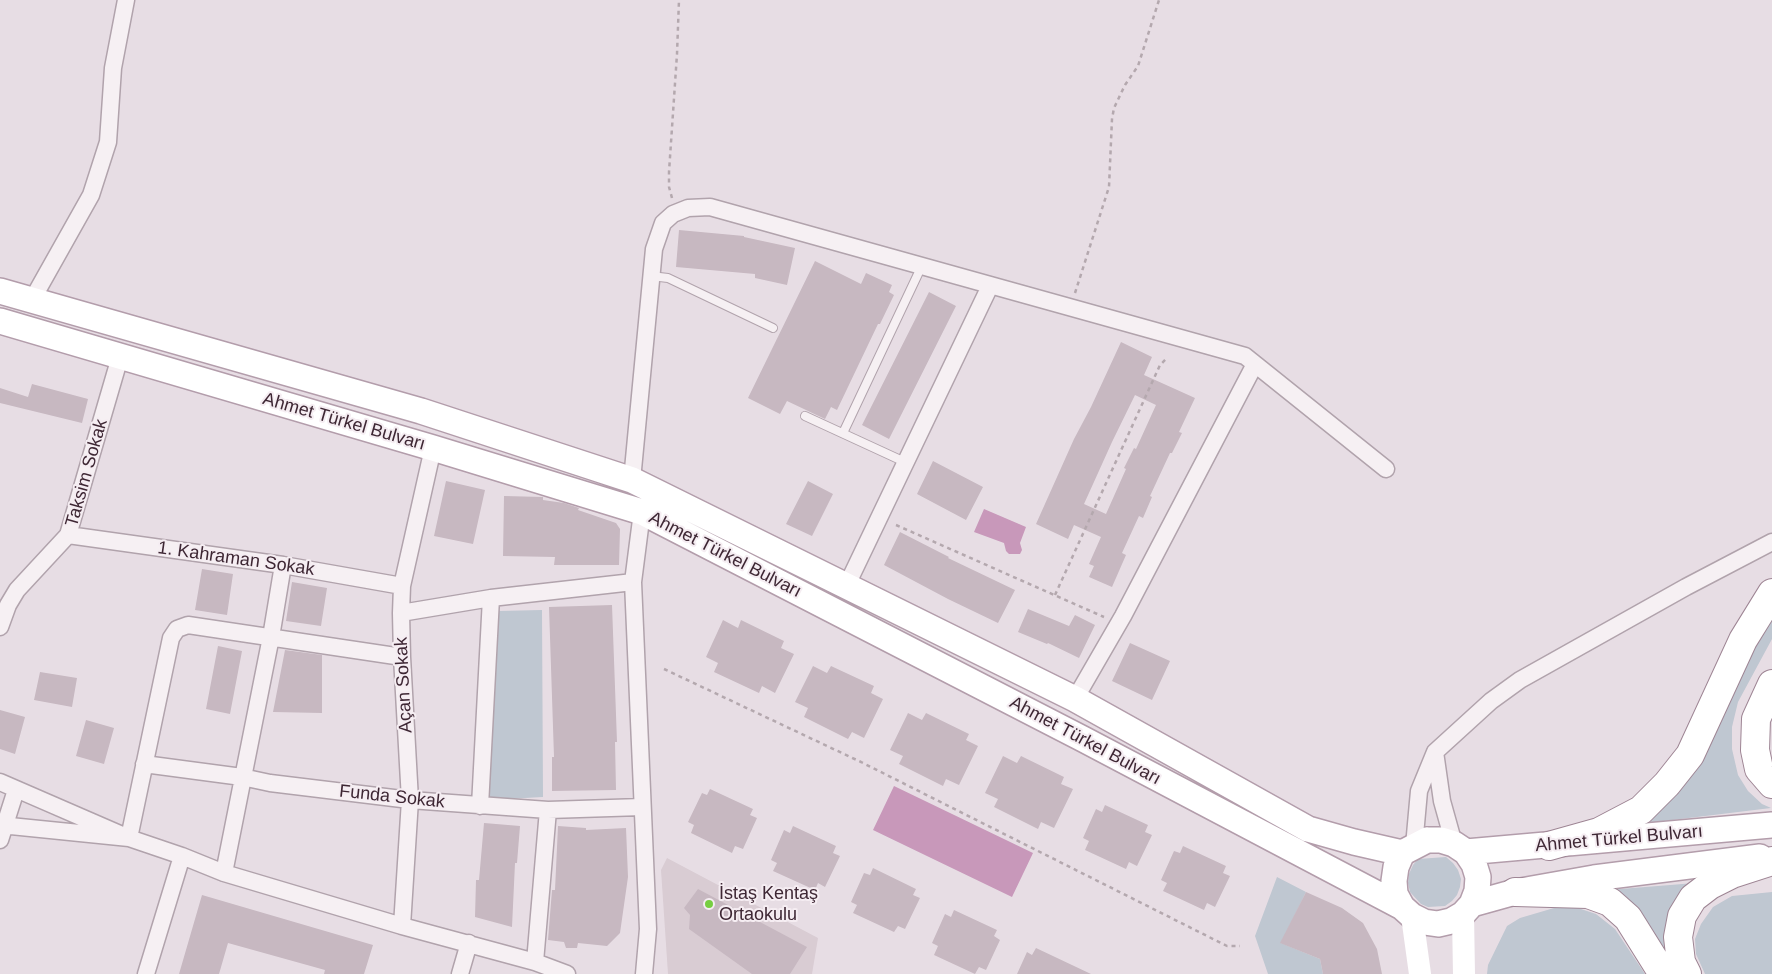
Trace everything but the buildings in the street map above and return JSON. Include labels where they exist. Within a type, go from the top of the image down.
[{"type":"highway","points":[[1549,846],[1599,832],[1641,810],[1667,784],[1690,755],[1744,640],[1772,592]]},
{"type":"highway","points":[[1772,684],[1756,720],[1755,750],[1759,769],[1772,784]]},
{"type":"highway","points":[[1687,974],[1680,962],[1678,937],[1682,916],[1693,898],[1710,885],[1732,874],[1772,862]]},
{"type":"highway","points":[[1515,892],[1588,894],[1610,902],[1628,918],[1663,974]]},
{"type":"main road","name":"Ahmet Türkel Bulvarı","points":[[0,291],[420,411],[632,480],[1075,699],[1308,830],[1354,842],[1408,849]]},
{"type":"main road","name":"Ahmet Türkel Bulvarı","points":[[0,321],[433,448],[642,512],[1074,735],[1407,912]]},
{"type":"main road","name":"Ahmet Türkel Bulvarı","points":[[1460,848],[1549,846],[1772,825]]},
{"type":"main road","points":[[1407,912],[1424,922],[1438,924],[1451,921],[1467,909],[1477,891],[1478,877],[1474,864],[1460,848],[1441,840],[1427,840],[1408,849],[1396,867],[1394,881],[1396,894],[1407,912],[1420,974]]},
{"type":"main road","name":"Ahmet Türkel Bulvarı","points":[[1467,909],[1515,892],[1594,878],[1772,855]]},
{"type":"main road","points":[[1464,974],[1467,909]]},
{"type":"street","points":[[32,300],[92,195],[108,142],[113,68],[126,0]]},
{"type":"street","points":[[632,480],[654,250],[663,223],[677,212],[688,208],[710,207],[1245,356],[1386,469]]},
{"type":"street","points":[[846,587],[990,286]]},
{"type":"street","name":"Taksim Sokak","points":[[0,627],[8,605],[18,590],[68,535],[120,357]]},
{"type":"street","points":[[1075,699],[1123,616],[1255,364]]},
{"type":"street","name":"Açan Sokak","points":[[402,926],[410,800],[402,657],[402,586],[433,448]]},
{"type":"street","points":[[642,512],[633,582],[648,929],[644,974]]},
{"type":"street","name":"1. Kahraman Sokak","points":[[68,535],[283,565],[402,586]]},
{"type":"street","points":[[1408,849],[1419,791],[1435,752],[1491,700],[1520,680],[1686,587],[1772,542]]},
{"type":"street","points":[[224,873],[271,637],[283,565]]},
{"type":"street","points":[[401,613],[490,598],[633,582]]},
{"type":"street","points":[[480,806],[490,598]]},
{"type":"street","points":[[129,838],[171,638],[178,629],[188,625],[402,657]]},
{"type":"street","points":[[1435,752],[1442,801],[1460,848]]},
{"type":"street","name":"Funda Sokak","points":[[144,764],[242,777],[270,783],[410,800],[548,810],[642,807]]},
{"type":"street","points":[[0,782],[129,838],[224,873],[402,926],[535,962],[567,974]]},
{"type":"street","points":[[16,790],[2,830],[129,838]]},
{"type":"street","points":[[535,962],[548,810]]},
{"type":"street","points":[[146,974],[182,856]]},
{"type":"street","points":[[460,974],[469,943]]},
{"type":"lane","points":[[843,433],[918,274]]},
{"type":"lane","points":[[652,276],[668,278],[773,328]]},
{"type":"lane","points":[[805,416],[907,462]]},
{"type":"path","points":[[677,212],[669,187],[679,0]]},
{"type":"path","points":[[1070,307],[1109,187],[1114,108],[1125,85],[1138,66],[1159,0]]},
{"type":"path","points":[[1055,595],[1160,365],[1167,358]]},
{"type":"path","points":[[896,525],[1104,617]]},
{"type":"path","points":[[664,669],[861,762],[1227,946],[1240,946]]},
{"type":"shaded area","points":[[984,509],[1026,527],[1020,543],[1022,550],[1020,554],[1009,554],[1004,543],[974,532]]},
{"type":"shaded area","points":[[1772,602],[1772,639],[1738,702],[1732,727],[1732,749],[1738,775],[1748,791],[1762,804],[1771,808],[1631,825]]},
{"type":"shaded area","points":[[542,610],[543,797],[488,800],[498,611]]},
{"type":"shaded area","points":[[894,786],[1033,853],[1012,897],[873,830]]},
{"type":"shaded area","points":[[1446,857],[1458,870],[1461,879],[1457,895],[1445,906],[1428,907],[1421,904],[1410,892],[1408,883],[1413,865],[1418,859]]},
{"type":"shaded area","name":"İstaş Kentaş Ortaokulu","points":[[667,858],[818,938],[812,974],[668,974],[661,870]]},
{"type":"shaded area","points":[[1277,877],[1306,892],[1281,943],[1320,959],[1323,974],[1268,974],[1255,936]]},
{"type":"shaded area","points":[[1695,883],[1675,974],[1608,890]]},
{"type":"shaded area","points":[[1772,892],[1772,974],[1705,974],[1696,954],[1695,939],[1701,924],[1713,907],[1732,896]]},
{"type":"shaded area","points":[[1554,908],[1578,908],[1596,914],[1615,929],[1645,974],[1487,974],[1488,965],[1507,926],[1520,918]]},
{"type":"place","name":"İstaş Kentaş Ortaokulu","points":[[709,904]]}]
